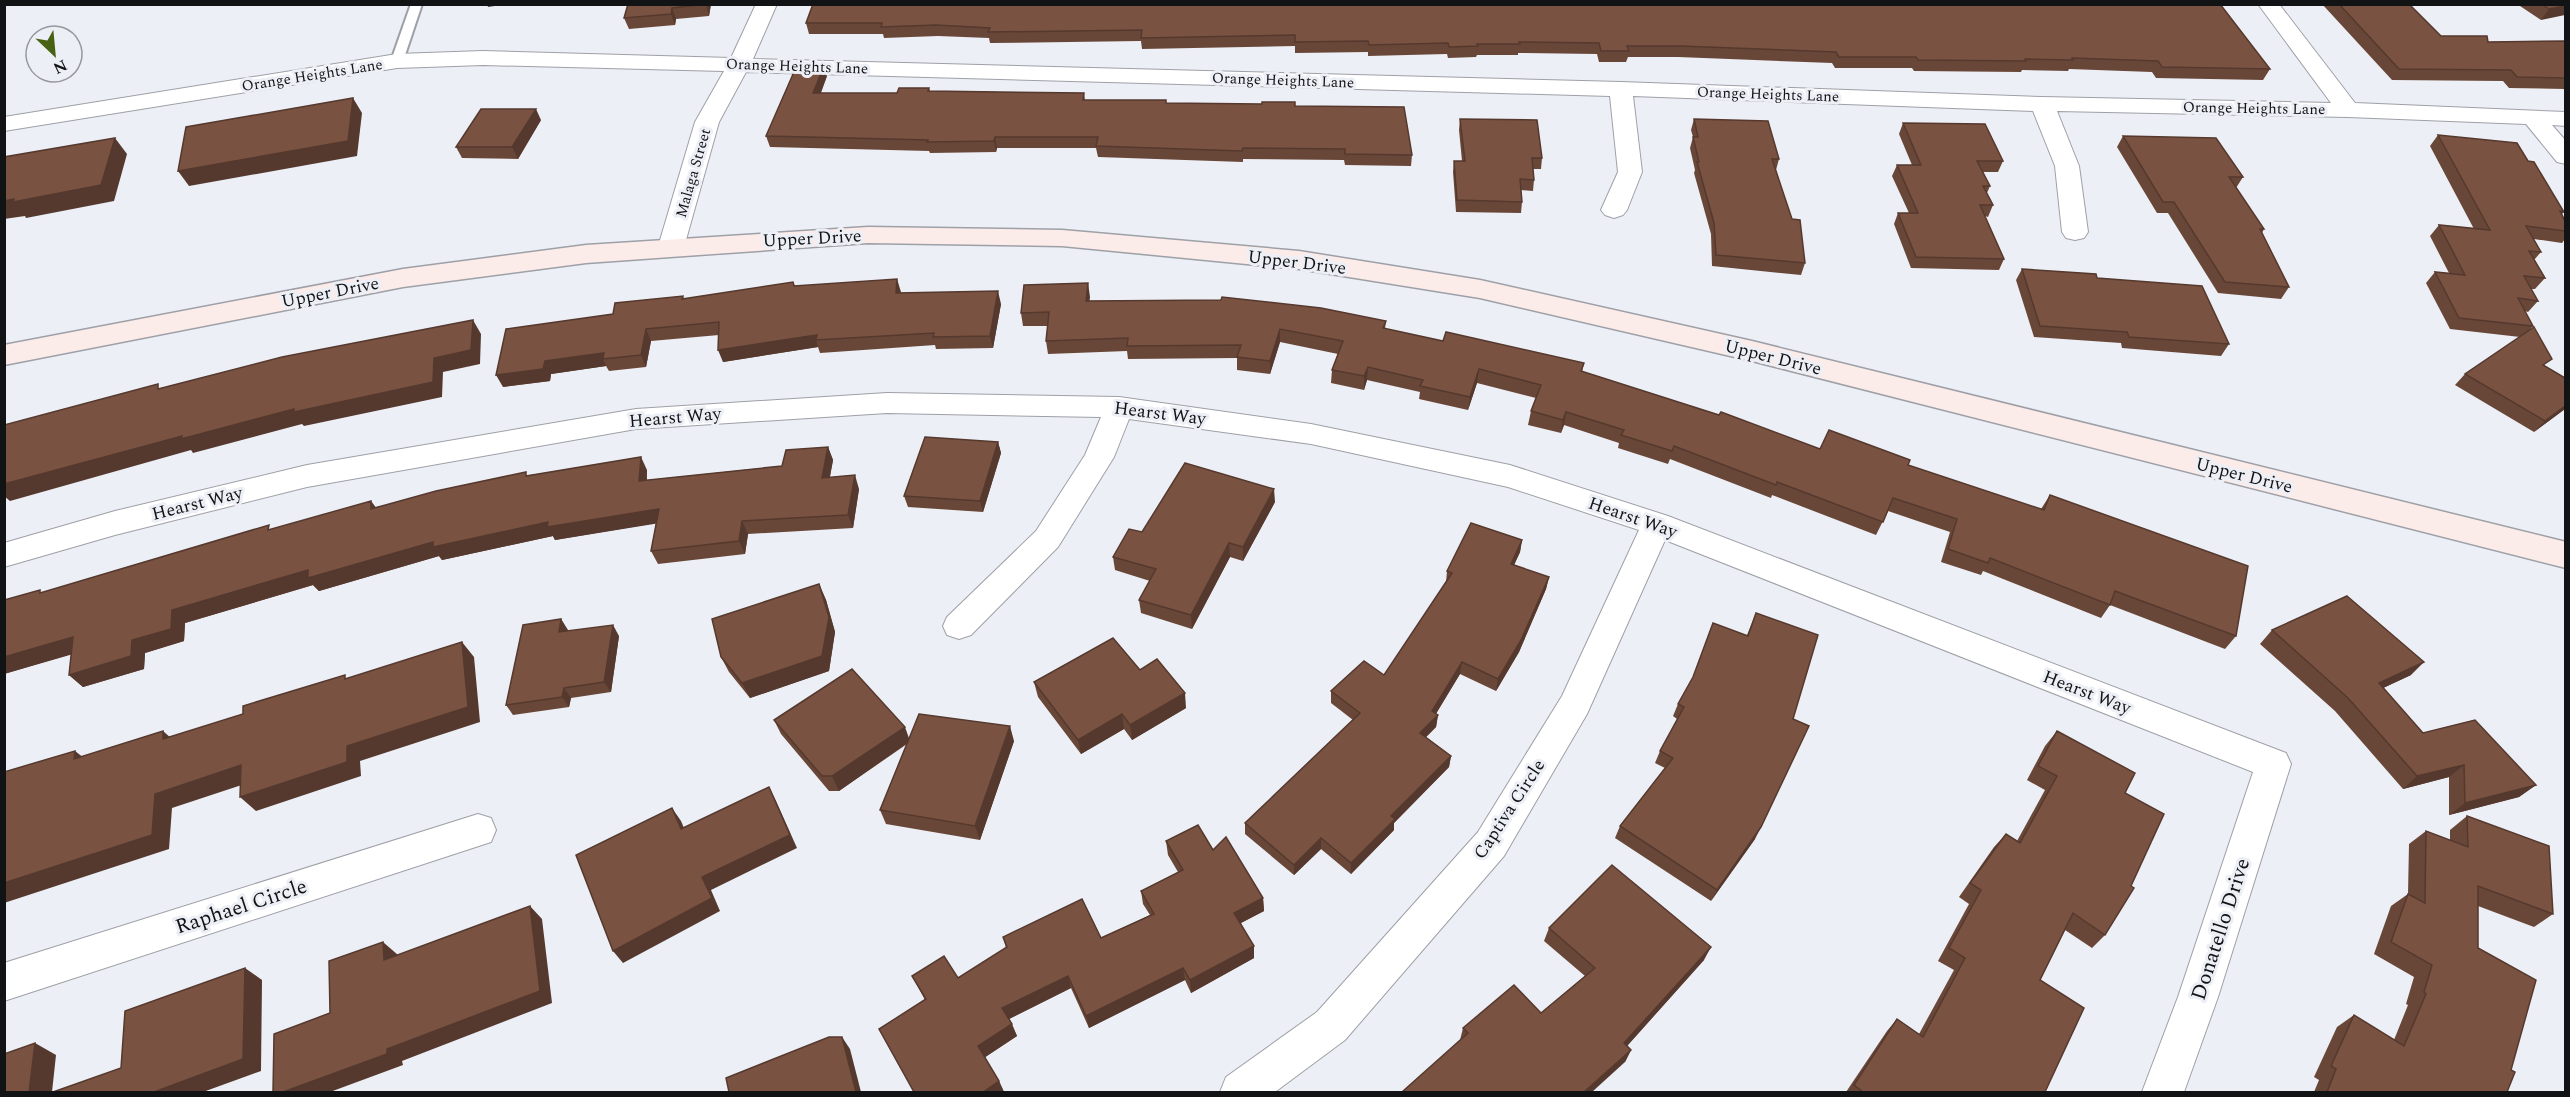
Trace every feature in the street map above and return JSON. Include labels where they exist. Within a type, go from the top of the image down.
[{"type":"main road","name":"Upper Drive","points":[[4,355],[403,278],[564,256],[868,235],[1062,238],[1299,260],[1469,288],[1752,351],[2565,555]]},
{"type":"street","name":"Malaga Street","points":[[671,247],[707,122],[739,64],[767,4]]},
{"type":"street","points":[[2268,4],[2348,110]]},
{"type":"street","name":"Orange Heights Lane","points":[[4,124],[397,61],[483,58],[1621,89],[2042,104],[2348,110],[2565,119]]},
{"type":"street","points":[[1614,210],[1630,172],[1621,89]]},
{"type":"street","points":[[2042,104],[2067,166],[2075,232]]},
{"type":"street","points":[[2533,118],[2565,157]]},
{"type":"street","name":"Hearst Way","points":[[4,555],[307,476],[636,419],[888,403],[1119,406],[1311,434],[1510,476],[1657,524],[2273,764]]},
{"type":"street","points":[[959,626],[1047,539],[1099,457],[1119,406]]},
{"type":"street","name":"Captiva Circle","points":[[1241,1092],[1331,1026],[1491,844],[1575,704],[1657,524]]},
{"type":"street","name":"Donatello Drive","points":[[2163,1092],[2198,998],[2273,764]]},
{"type":"street","name":"Raphael Circle","points":[[4,982],[478,830]]},
{"type":"lane","points":[[397,61],[417,4]]},
{"type":"building","points":[[628,4],[706,4],[672,8],[671,14],[624,18]]},
{"type":"building","points":[[813,4],[2220,4],[2270,69],[2162,67],[2158,61],[2072,58],[2073,60],[2025,59],[2026,61],[1839,57],[1836,52],[1680,46],[1627,46],[1629,51],[1601,51],[1599,43],[1519,42],[1520,44],[1477,44],[1478,46],[1449,47],[1448,43],[1369,45],[1368,41],[1295,42],[1295,35],[1141,38],[1142,30],[988,32],[990,28],[936,25],[881,27],[882,23],[806,23]]},
{"type":"building","points":[[2339,4],[2409,4],[2441,36],[2487,36],[2488,42],[2565,41],[2565,78],[2517,77],[2511,70],[2399,69]]},
{"type":"building","points":[[2542,4],[2565,4],[2565,6],[2549,9]]},
{"type":"building","points":[[797,65],[824,66],[813,93],[897,93],[899,88],[929,88],[928,91],[1084,93],[1083,100],[1166,100],[1166,103],[1262,104],[1262,102],[1295,102],[1295,106],[1404,107],[1412,155],[1345,154],[1345,149],[1243,148],[1242,151],[1096,146],[1098,137],[995,137],[994,141],[927,142],[928,140],[766,136]]},
{"type":"building","points":[[353,98],[348,141],[178,171],[186,127]]},
{"type":"building","points":[[481,109],[536,109],[512,147],[456,147]]},
{"type":"building","points":[[1460,119],[1537,120],[1542,158],[1532,158],[1534,180],[1520,179],[1522,202],[1457,200],[1454,161],[1465,161]]},
{"type":"building","points":[[1694,119],[1768,121],[1779,159],[1772,159],[1792,219],[1800,220],[1805,263],[1716,255],[1714,223],[1697,162],[1699,162],[1693,137],[1698,137]]},
{"type":"building","points":[[1903,123],[1985,124],[2003,161],[1977,161],[1990,186],[1983,186],[1993,205],[1980,205],[2004,259],[1916,257],[1898,213],[1918,213],[1897,165],[1921,165]]},
{"type":"building","points":[[2438,135],[2517,143],[2528,161],[2534,162],[2564,212],[2560,211],[2565,221],[2565,231],[2526,226],[2541,252],[2529,251],[2545,278],[2524,276],[2538,301],[2518,298],[2533,326],[2459,318],[2435,272],[2465,275],[2439,225],[2490,230]]},
{"type":"building","points":[[2123,136],[2216,138],[2243,177],[2229,177],[2264,229],[2260,229],[2289,287],[2225,282],[2174,202],[2163,202]]},
{"type":"building","points":[[115,138],[101,185],[13,202],[14,199],[4,201],[4,157]]},
{"type":"building","points":[[2022,269],[2096,274],[2097,278],[2202,286],[2229,344],[2129,337],[2127,332],[2040,326]]},
{"type":"building","points":[[897,279],[896,293],[998,291],[990,336],[933,337],[934,333],[816,340],[817,335],[718,350],[719,322],[646,329],[641,355],[603,359],[604,353],[545,361],[543,369],[496,375],[506,329],[613,314],[615,303],[683,296],[682,299],[793,282],[794,286]]},
{"type":"building","points":[[1088,283],[1086,301],[1221,300],[1222,297],[1321,308],[1386,321],[1383,328],[1443,341],[1446,332],[1584,363],[1581,371],[1719,415],[1721,412],[1820,449],[1829,430],[1910,460],[1908,465],[2044,510],[2050,495],[2248,566],[2236,636],[2115,591],[2110,605],[1990,558],[1988,563],[1948,549],[1957,519],[1893,498],[1883,522],[1674,446],[1672,451],[1621,435],[1624,430],[1566,412],[1563,420],[1531,411],[1541,385],[1479,369],[1470,397],[1420,386],[1423,380],[1368,367],[1364,376],[1332,370],[1343,341],[1280,329],[1270,361],[1237,357],[1241,345],[1127,346],[1128,338],[1046,341],[1049,312],[1021,313],[1024,285]]},
{"type":"building","points":[[473,320],[471,350],[434,358],[433,382],[294,412],[294,409],[181,439],[182,436],[4,484],[4,425],[158,384],[158,389],[282,357]]},
{"type":"building","points":[[2534,327],[2552,359],[2543,365],[2565,378],[2565,406],[2545,421],[2465,374]]},
{"type":"building","points":[[925,437],[998,442],[980,501],[904,496]]},
{"type":"building","points":[[828,447],[822,478],[855,475],[848,515],[742,521],[739,541],[651,551],[659,509],[547,527],[548,522],[433,547],[433,542],[308,578],[308,570],[172,610],[171,629],[132,640],[131,656],[69,675],[73,637],[4,657],[4,600],[40,590],[40,593],[269,525],[268,530],[371,501],[371,509],[436,491],[526,472],[526,476],[641,457],[639,481],[782,466],[786,450]]},
{"type":"building","points":[[1185,463],[1274,489],[1243,547],[1229,543],[1191,615],[1139,600],[1156,569],[1113,557],[1129,529],[1142,532]]},
{"type":"building","points":[[1471,523],[1522,540],[1511,564],[1549,577],[1521,640],[1498,679],[1462,662],[1432,711],[1438,715],[1420,733],[1451,756],[1391,816],[1395,819],[1351,863],[1321,838],[1294,865],[1245,823],[1360,713],[1331,691],[1364,661],[1384,675],[1452,573],[1447,571]]},
{"type":"building","points":[[819,584],[829,617],[822,656],[742,683],[721,657],[712,619]]},
{"type":"building","points":[[2347,596],[2424,662],[2379,683],[2423,733],[2475,720],[2536,785],[2465,803],[2464,765],[2417,776],[2348,698],[2272,630]]},
{"type":"building","points":[[1756,613],[1818,635],[1793,719],[1809,726],[1761,827],[1717,890],[1620,826],[1673,758],[1660,751],[1684,707],[1678,704],[1693,677],[1713,623],[1748,636]]},
{"type":"building","points":[[561,619],[559,632],[613,625],[604,682],[564,688],[562,697],[506,705],[523,625]]},
{"type":"building","points":[[1113,638],[1140,670],[1157,659],[1185,693],[1130,725],[1122,714],[1078,740],[1034,682]]},
{"type":"building","points":[[462,642],[468,707],[347,746],[347,762],[240,797],[241,765],[155,794],[152,835],[4,883],[4,772],[75,751],[74,759],[163,731],[163,739],[243,714],[243,706],[345,675],[345,679]]},
{"type":"building","points":[[852,669],[905,727],[832,776],[822,776],[774,720]]},
{"type":"building","points":[[919,714],[1010,726],[975,826],[880,810]]},
{"type":"building","points":[[2057,731],[2135,773],[2125,793],[2164,814],[2131,886],[2134,888],[2105,935],[2073,913],[2040,980],[2084,1008],[2045,1092],[1863,1092],[1854,1085],[1897,1019],[1923,1037],[1965,958],[1949,948],[1981,890],[1970,883],[2006,834],[2020,843],[2057,776],[2038,766]]},
{"type":"building","points":[[769,787],[790,835],[702,877],[712,898],[613,951],[576,855],[672,808],[681,829]]},
{"type":"building","points":[[2467,816],[2549,846],[2553,914],[2478,886],[2478,948],[2536,980],[2511,1070],[2515,1072],[2507,1092],[2327,1092],[2336,1069],[2331,1066],[2354,1015],[2404,1046],[2426,994],[2424,992],[2432,965],[2391,942],[2408,894],[2425,903],[2426,831],[2468,847]]},
{"type":"building","points":[[1198,825],[1213,850],[1226,837],[1263,898],[1234,913],[1254,946],[1190,980],[1183,968],[1086,1016],[1068,976],[1002,1008],[1012,1024],[978,1046],[999,1081],[983,1092],[914,1092],[879,1029],[926,999],[912,976],[944,956],[958,978],[1007,947],[1003,937],[1082,899],[1101,938],[1154,914],[1141,891],[1183,870],[1166,841]]},
{"type":"building","points":[[1612,865],[1711,947],[1624,1043],[1631,1050],[1584,1092],[1402,1092],[1468,1033],[1463,1028],[1514,985],[1541,1013],[1595,968],[1549,928]]},
{"type":"building","points":[[530,906],[540,991],[387,1049],[387,1054],[283,1092],[273,1092],[274,1034],[330,1013],[329,961],[383,942],[384,960]]},
{"type":"building","points":[[245,968],[243,1059],[154,1092],[53,1092],[121,1068],[125,1011]]},
{"type":"building","points":[[829,1037],[842,1037],[856,1092],[729,1092],[726,1078]]},
{"type":"building","points":[[35,1043],[29,1092],[4,1092],[4,1054]]}]
